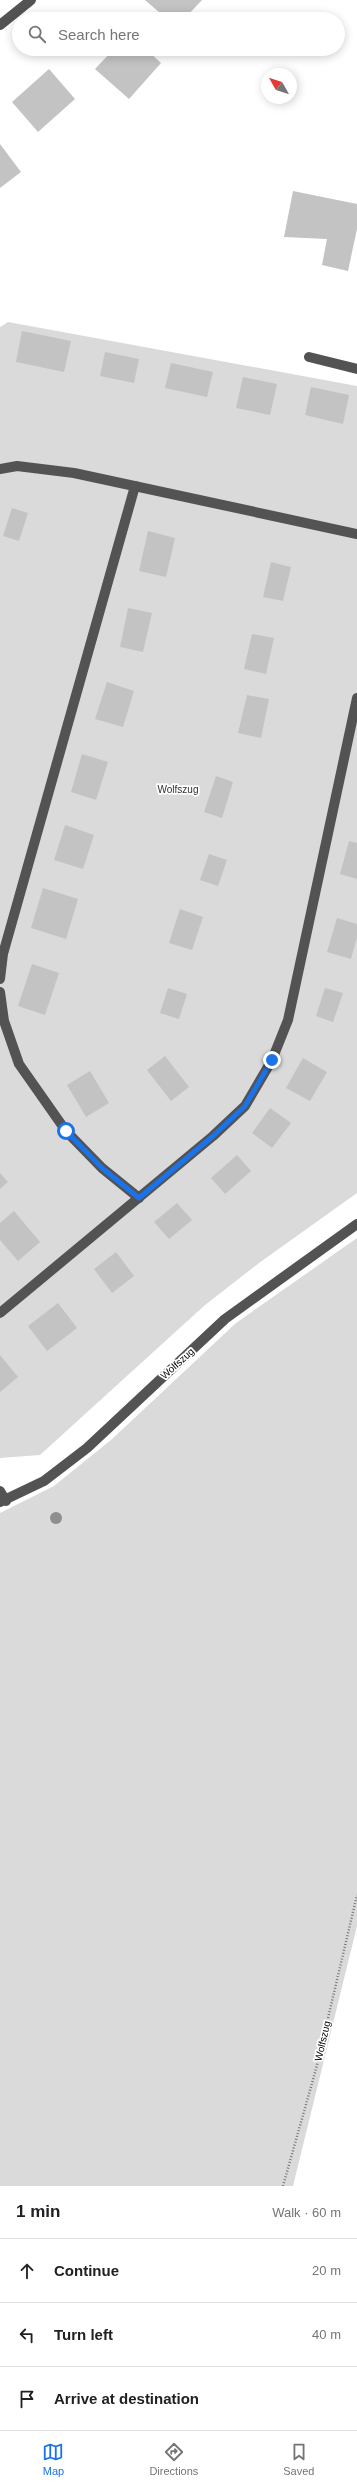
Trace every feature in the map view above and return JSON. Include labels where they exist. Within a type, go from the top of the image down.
[{"type":"street","points":[[16,12],[31,0]]},
{"type":"street","points":[[0,25],[12,15]]},
{"type":"street","points":[[308,358],[357,369]]},
{"type":"street","points":[[0,469],[17,466],[53,470],[135,486],[357,534]]},
{"type":"street","points":[[0,979],[2,954],[135,486]]},
{"type":"street","points":[[0,1313],[213,1136],[245,1106],[272,1060],[288,1020],[357,698]]},
{"type":"street","points":[[0,992],[4,1021],[19,1064],[66,1131],[102,1168],[139,1198]]},
{"type":"street","name":"Wolfszug","points":[[3,1502],[44,1481],[87,1448],[225,1320],[357,1224]]},
{"type":"street","points":[[0,1491],[3,1502]]},
{"type":"path","name":"Wolfszug","points":[[283,2186],[316,2069],[357,1895]]},
{"type":"green space","name":"Wolfszug","points":[[8,322],[357,386],[357,1193],[259,1263],[205,1305],[40,1455],[0,1458],[0,327]]},
{"type":"green space","points":[[357,1238],[357,1926],[293,2186],[0,2186],[0,1513],[54,1486],[111,1440],[236,1323]]},
{"type":"building","points":[[145,0],[202,0],[191,12],[159,12]]},
{"type":"building","points":[[107,56],[154,56],[161,63],[129,99],[95,69]]},
{"type":"building","points":[[49,69],[75,99],[38,132],[12,102]]},
{"type":"building","points":[[0,144],[21,172],[0,188]]},
{"type":"building","points":[[293,191],[357,204],[357,229],[348,271],[322,265],[327,239],[284,237]]},
{"type":"building","points":[[22,331],[71,341],[64,372],[16,362]]},
{"type":"building","points":[[105,352],[139,359],[134,383],[100,376]]},
{"type":"building","points":[[171,363],[213,372],[207,397],[165,388]]},
{"type":"building","points":[[243,377],[277,384],[270,415],[236,408]]},
{"type":"building","points":[[311,387],[349,395],[343,424],[305,415]]},
{"type":"building","points":[[12,508],[28,513],[19,541],[3,536]]},
{"type":"building","points":[[148,531],[175,538],[166,577],[139,571]]},
{"type":"building","points":[[271,562],[291,567],[283,601],[263,597]]},
{"type":"building","points":[[128,608],[152,613],[143,652],[120,647]]},
{"type":"building","points":[[252,634],[274,638],[266,674],[244,669]]},
{"type":"building","points":[[107,682],[134,691],[123,727],[95,719]]},
{"type":"building","points":[[247,695],[269,699],[261,738],[238,733]]},
{"type":"building","points":[[82,754],[108,762],[96,800],[71,792]]},
{"type":"building","points":[[216,776],[233,782],[222,818],[204,812]]},
{"type":"building","points":[[65,825],[94,835],[83,869],[54,860]]},
{"type":"building","points":[[349,841],[357,843],[357,879],[340,874]]},
{"type":"building","points":[[209,854],[227,860],[218,886],[200,880]]},
{"type":"building","points":[[43,888],[78,899],[66,939],[31,928]]},
{"type":"building","points":[[180,909],[203,917],[192,950],[169,943]]},
{"type":"building","points":[[337,918],[357,924],[357,937],[351,959],[327,952]]},
{"type":"building","points":[[32,964],[59,973],[45,1015],[18,1006]]},
{"type":"building","points":[[168,988],[187,994],[179,1019],[160,1013]]},
{"type":"building","points":[[325,988],[343,993],[333,1022],[316,1016]]},
{"type":"building","points":[[165,1056],[189,1087],[171,1101],[147,1070]]},
{"type":"building","points":[[303,1058],[327,1072],[310,1101],[286,1088]]},
{"type":"building","points":[[90,1071],[109,1103],[86,1117],[67,1085]]},
{"type":"building","points":[[270,1108],[291,1123],[272,1148],[252,1133]]},
{"type":"building","points":[[237,1155],[251,1171],[225,1194],[211,1178]]},
{"type":"building","points":[[0,1173],[8,1182],[0,1189]]},
{"type":"building","points":[[177,1203],[192,1220],[169,1239],[154,1222]]},
{"type":"building","points":[[14,1211],[40,1242],[18,1261],[0,1240],[0,1223]]},
{"type":"building","points":[[116,1252],[134,1276],[112,1293],[94,1269]]},
{"type":"building","points":[[58,1303],[77,1328],[47,1351],[28,1326]]},
{"type":"building","points":[[0,1355],[18,1377],[0,1392]]},
{"type":"route","points":[[66,1131],[102,1168],[139,1198],[213,1136],[245,1106],[272,1060]]}]
